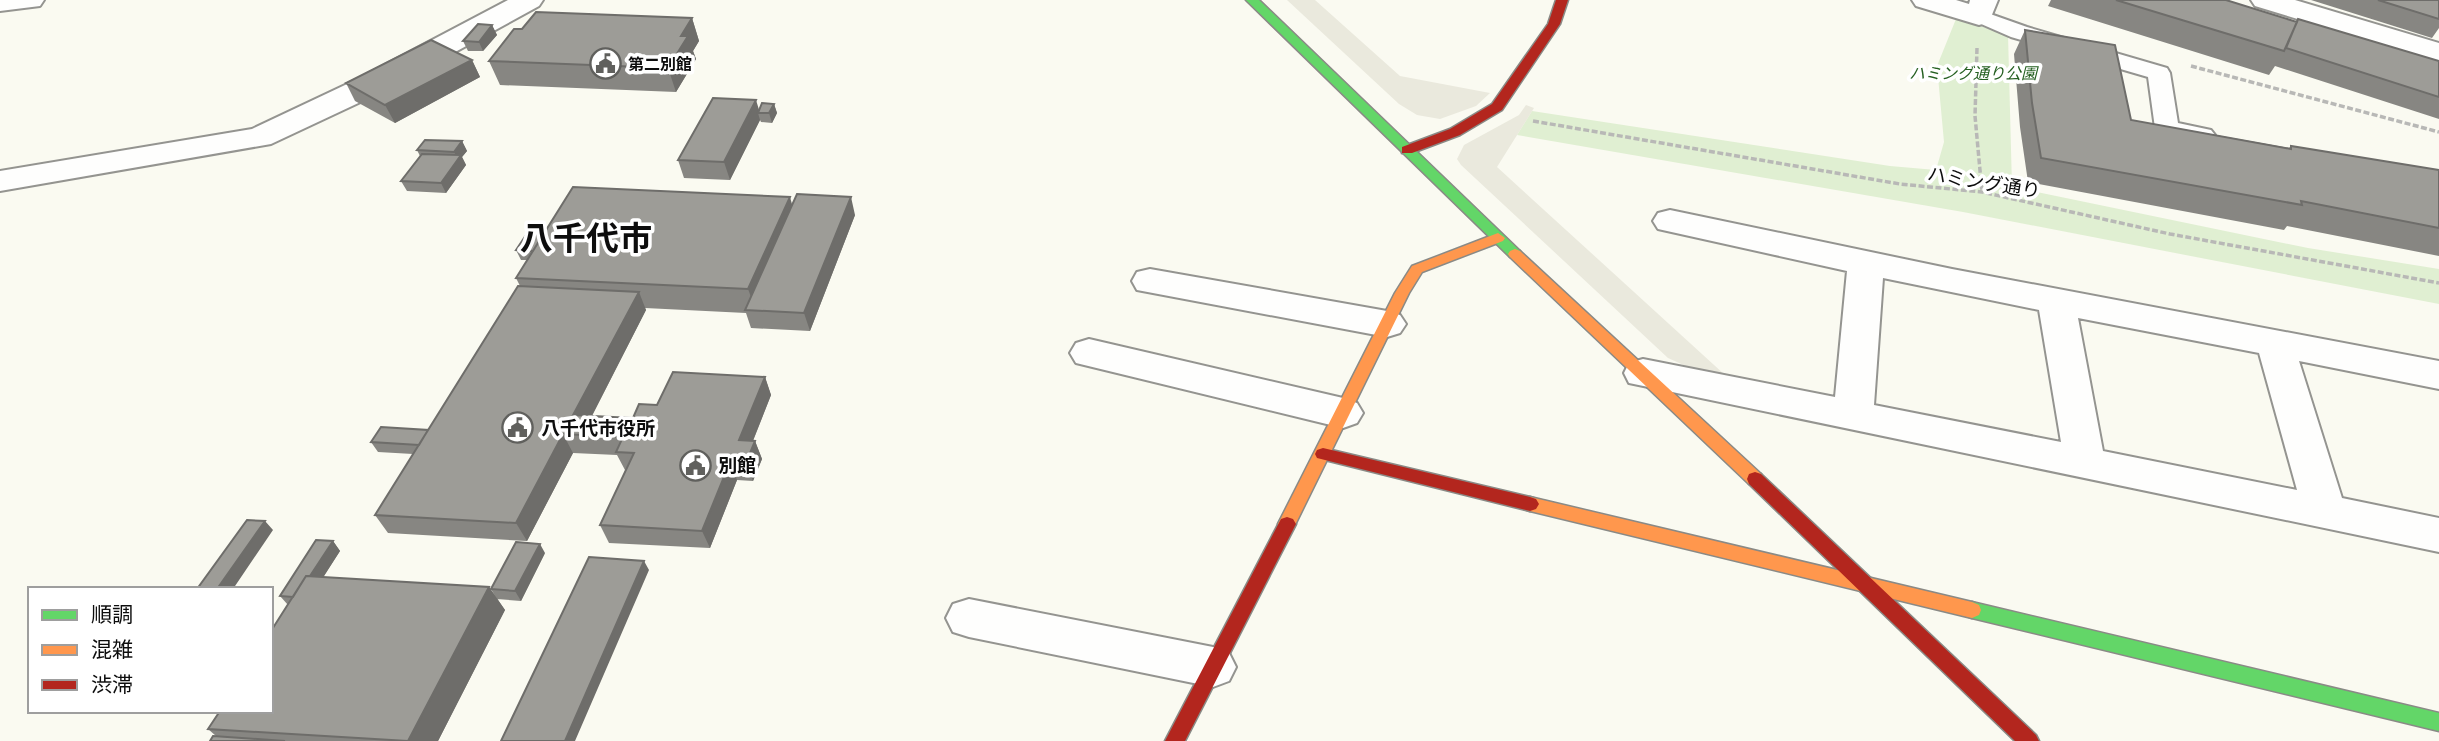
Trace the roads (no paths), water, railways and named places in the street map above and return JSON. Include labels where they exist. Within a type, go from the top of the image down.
[{"type":"street","points":[[0,2],[30,0]]},
{"type":"street","points":[[0,181],[260,137],[373,84],[529,0]]},
{"type":"street","points":[[1252,0],[1498,238],[1871,587],[2029,741]]},
{"type":"street","points":[[1407,150],[1455,132],[1497,107],[1554,24],[1562,0]]},
{"type":"street","points":[[1926,0],[1982,8]]},
{"type":"street","points":[[2265,0],[2439,53]]},
{"type":"street","points":[[1670,221],[2056,302],[2439,375]]},
{"type":"street","points":[[1175,741],[1417,269],[1498,238]]},
{"type":"street","points":[[1853,416],[1867,263]]},
{"type":"street","points":[[1150,281],[1387,324]]},
{"type":"street","points":[[2056,302],[2085,463]]},
{"type":"street","points":[[2275,344],[2325,512]]},
{"type":"street","points":[[1089,353],[1343,413]]},
{"type":"street","points":[[1643,373],[2439,535]]},
{"type":"street","points":[[1323,454],[2439,722]]},
{"type":"street","points":[[969,618],[1213,667]]},
{"type":"lane","points":[[1982,8],[2019,32],[2159,73],[2167,128],[2222,138]]},
{"type":"place","name":"第二別館","points":[[605,64]]},
{"type":"place","name":"八千代市役所","points":[[518,428]]},
{"type":"place","name":"別館","points":[[695,465]]},
{"type":"district","name":"八千代市","points":[[586,238]]},
{"type":"park label","name":"ハミング通り公園","points":[[1973,73]]}]
